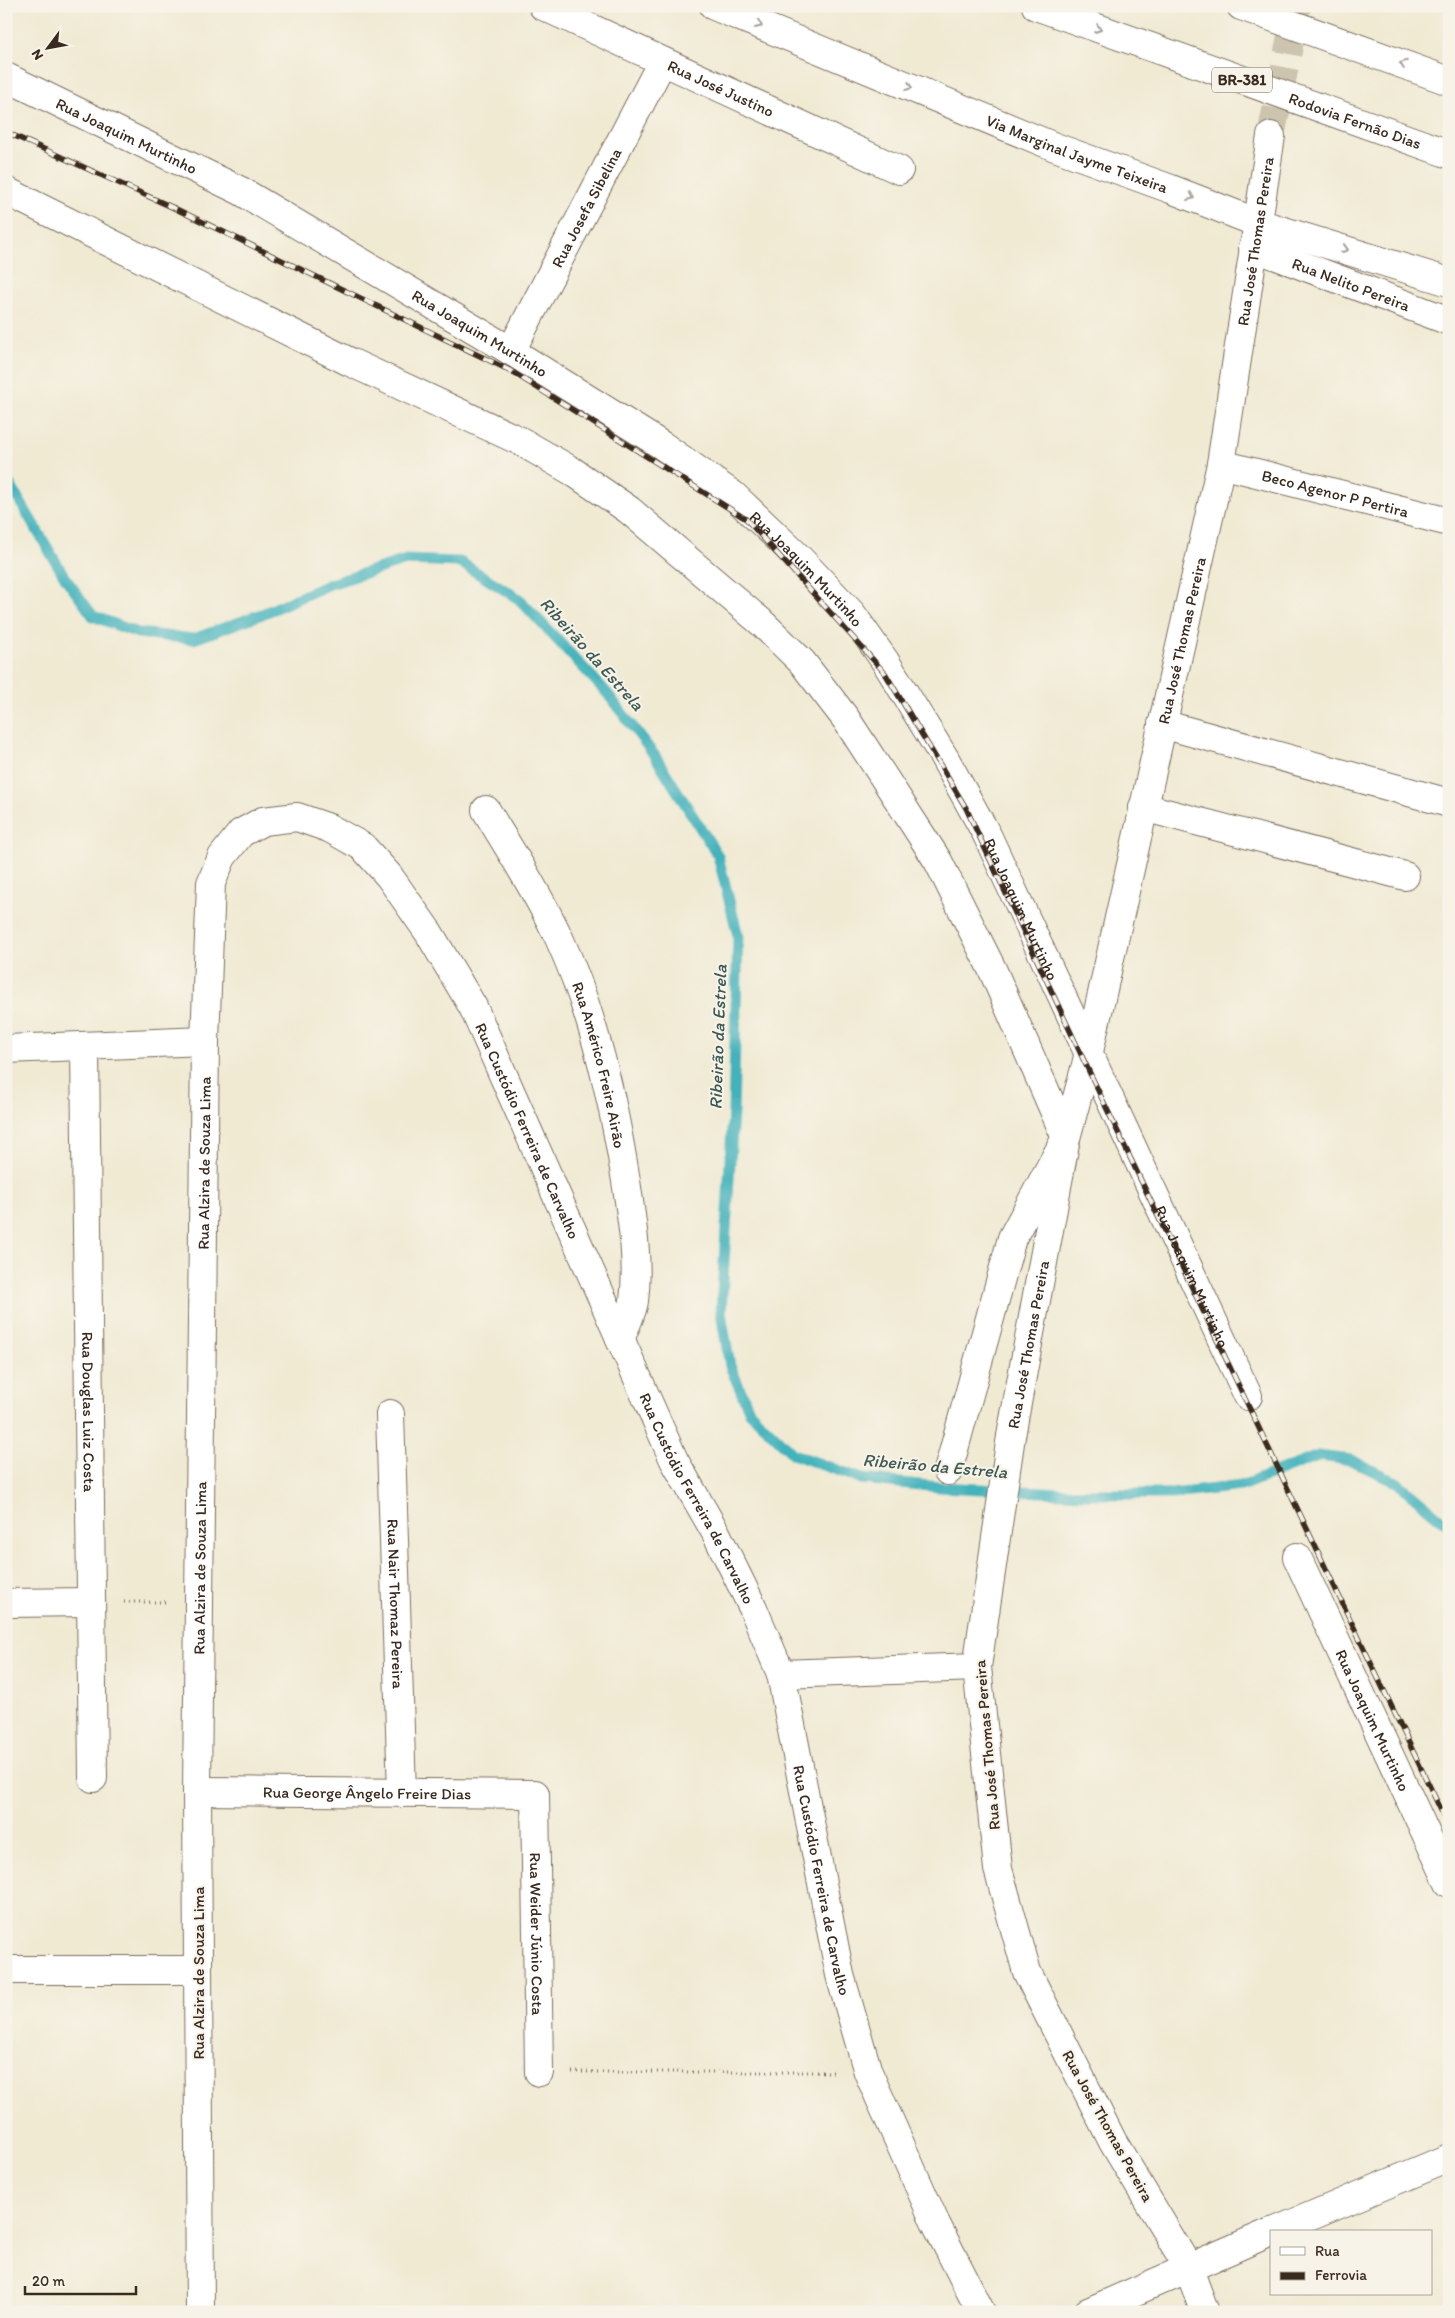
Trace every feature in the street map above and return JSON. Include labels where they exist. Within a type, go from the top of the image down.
[{"type":"main road","name":"Rua José Justino","points":[[542,6],[899,170]]},
{"type":"main road","name":"Via Marginal Jayme Teixeira","points":[[714,6],[1055,148],[1171,189],[1256,235],[1449,282]]},
{"type":"main road","name":"Rodovia Fernão Dias","points":[[1036,6],[1449,154]]},
{"type":"main road","points":[[1241,6],[1449,81]]},
{"type":"main road","name":"Rua Josefa Sibelina","points":[[511,351],[662,62]]},
{"type":"main road","name":"Rua Joaquim Murtinho","points":[[6,77],[241,191],[511,351],[663,446],[733,495],[796,555],[852,614],[886,660],[944,757],[987,835],[1248,1396]]},
{"type":"main road","name":"Rua José Thomas Pereira","points":[[1205,2312],[1188,2267],[1112,2142],[1027,1972],[998,1869],[977,1667],[1011,1436],[1066,1138],[1088,1052],[1221,464],[1271,136]]},
{"type":"main road","points":[[6,191],[350,362],[450,407],[527,445],[572,471],[629,510],[760,622],[802,662],[846,719],[938,861],[993,971],[1066,1138]]},
{"type":"main road","name":"Rua Nelito Pereira","points":[[1256,235],[1449,321]]},
{"type":"main road","name":"Beco Agenor P Pertira","points":[[1221,464],[1449,522]]},
{"type":"main road","points":[[1162,724],[1449,803]]},
{"type":"main road","points":[[1144,807],[1404,876]]},
{"type":"main road","name":"Rua Américo Freire Airão","points":[[486,810],[534,889],[559,938],[581,995],[606,1078],[633,1225],[636,1267],[634,1304],[620,1340]]},
{"type":"main road","name":"Rua Custódio Ferreira de Carvalho","points":[[241,833],[263,821],[297,817],[329,828],[363,848],[389,876],[429,933],[473,1007],[674,1460],[716,1533],[753,1608],[781,1674],[790,1731],[840,1975],[868,2072],[935,2222],[981,2312]]},
{"type":"main road","name":"Rua Alzira de Souza Lima","points":[[200,2312],[197,1790],[201,1602],[205,1041],[211,883],[222,857],[241,833]]},
{"type":"main road","points":[[6,1049],[205,1041]]},
{"type":"main road","name":"Rua Douglas Luiz Costa","points":[[85,1047],[93,1778]]},
{"type":"main road","name":"Rua José Thomas Pereira","points":[[948,1470],[1012,1238],[1066,1138]]},
{"type":"main road","name":"Rua Nair Thomaz Pereira","points":[[390,1414],[402,1793]]},
{"type":"main road","name":"Rua Joaquim Murtinho","points":[[1297,1557],[1449,1883]]},
{"type":"main road","points":[[6,1603],[91,1602]]},
{"type":"main road","points":[[781,1674],[977,1667]]},
{"type":"main road","name":"Rua George Ângelo Freire Dias","points":[[197,1790],[535,1794]]},
{"type":"main road","name":"Rua Weider Júnio Costa","points":[[535,1794],[539,2072]]},
{"type":"main road","points":[[6,1970],[198,1970]]},
{"type":"main road","points":[[1277,2230],[1449,2158]]},
{"type":"main road","points":[[1088,2312],[1270,2233]]},
{"type":"path","points":[[91,1602],[201,1602]]},
{"type":"path","points":[[539,2072],[868,2072]]},
{"type":"waterway","name":"Ribeirão da Estrela","points":[[6,478],[66,579],[93,616],[138,633],[194,639],[262,614],[330,584],[406,560],[460,562],[519,599],[607,693],[655,756],[718,856],[738,936],[733,1112],[721,1313],[730,1366],[750,1412],[793,1454],[862,1479],[939,1487],[1083,1494],[1172,1494],[1241,1486],[1318,1456],[1351,1460],[1398,1483],[1449,1526]]},
{"type":"tunnel","points":[[1271,136],[1297,6]]},
{"type":"railway","points":[[6,132],[174,208],[509,370],[746,519],[885,673],[966,808],[1086,1065],[1449,1827]]}]
